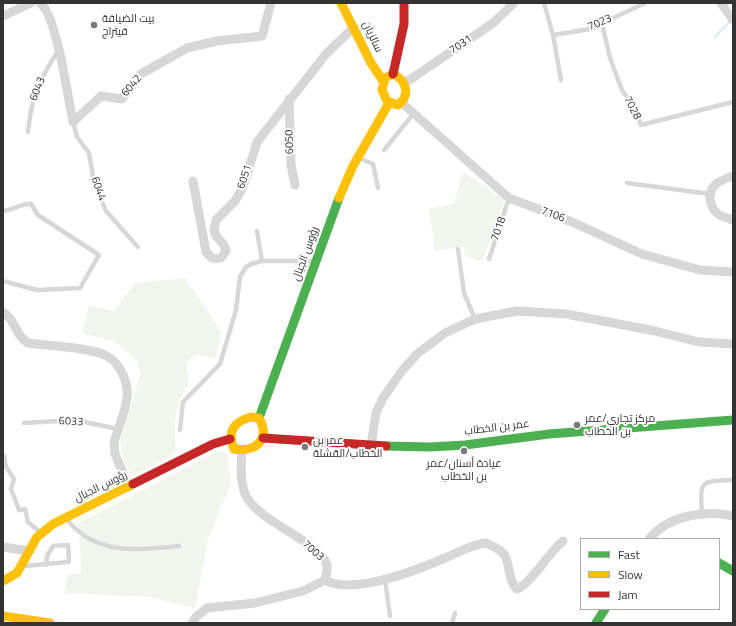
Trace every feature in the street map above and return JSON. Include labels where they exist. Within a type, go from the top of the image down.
[{"type":"street","points":[[3,16],[31,3]]},
{"type":"street","points":[[40,3],[46,8],[54,28],[73,122]]},
{"type":"street","name":"6042","points":[[73,122],[101,96],[122,99],[141,74],[187,48],[217,41],[262,36],[271,3]]},
{"type":"street","name":"سالزيان","points":[[341,3],[371,63],[383,81]]},
{"type":"street","points":[[393,74],[404,24],[404,3]]},
{"type":"street","name":"7031","points":[[404,82],[411,79],[493,23],[514,3]]},
{"type":"street","points":[[721,3],[733,20]]},
{"type":"street","name":"6051","points":[[193,181],[206,252],[210,258],[221,258],[226,251],[224,245],[216,236],[214,230],[216,220],[235,201],[243,187],[257,142],[326,54],[354,27]]},
{"type":"street","points":[[393,74],[404,82],[406,92],[402,103],[398,105],[389,103],[383,96],[383,81],[389,75],[393,74]]},
{"type":"street","name":"6050","points":[[290,99],[291,165],[295,185]]},
{"type":"street","name":"رؤوس الجبال","points":[[259,418],[332,215],[358,157],[389,103]]},
{"type":"street","name":"7106","points":[[402,103],[509,198],[572,222],[642,254],[700,270],[733,272]]},
{"type":"street","points":[[733,176],[714,186],[710,194],[710,203],[714,210],[719,214],[733,220]]},
{"type":"street","points":[[371,446],[376,413],[383,398],[401,372],[416,354],[445,333],[475,319],[517,311],[566,314],[655,331],[699,342],[733,344]]},
{"type":"street","points":[[3,312],[9,316],[20,338],[28,343],[93,352],[107,356],[117,365],[126,381],[128,398],[113,449],[129,487]]},
{"type":"street","points":[[251,417],[259,418],[264,425],[263,438],[256,447],[242,451],[234,449],[230,440],[233,428],[237,422],[251,417]]},
{"type":"street","name":"عمر بن الخطاب","points":[[263,438],[371,446],[430,447],[465,445],[550,434],[733,420]]},
{"type":"street","name":"رؤوس الجبال","points":[[3,581],[17,573],[29,551],[42,533],[53,524],[213,444],[230,440]]},
{"type":"street","name":"7003","points":[[242,451],[241,476],[246,495],[263,514],[313,548],[323,558],[327,565],[325,580]]},
{"type":"street","points":[[650,538],[666,524],[681,517],[702,514],[733,516]]},
{"type":"street","points":[[192,623],[196,617],[207,608],[255,603],[303,591],[325,580],[334,584],[385,580],[486,543],[505,555],[512,582],[517,589],[538,569],[547,556],[563,541]]},
{"type":"street","points":[[3,547],[29,551]]},
{"type":"street","points":[[720,564],[733,571]]},
{"type":"street","points":[[596,623],[604,610]]},
{"type":"street","points":[[3,616],[50,623]]},
{"type":"lane","points":[[544,3],[553,35],[561,80]]},
{"type":"lane","name":"7023","points":[[553,35],[590,29],[645,3]]},
{"type":"lane","name":"7028","points":[[602,24],[610,58],[622,90],[630,100],[641,125],[733,102]]},
{"type":"lane","name":"6043","points":[[28,132],[30,109],[45,70],[59,50]]},
{"type":"lane","points":[[384,150],[414,113]]},
{"type":"lane","name":"6044","points":[[73,122],[77,137],[89,153],[94,182],[106,211],[138,247]]},
{"type":"lane","points":[[358,157],[373,164],[378,188]]},
{"type":"lane","points":[[627,183],[710,194]]},
{"type":"lane","name":"7018","points":[[489,259],[509,198]]},
{"type":"lane","points":[[3,211],[13,210],[23,203],[30,204],[38,215],[99,255],[80,288],[37,290],[3,281]]},
{"type":"lane","points":[[257,231],[262,262]]},
{"type":"lane","points":[[458,249],[464,293],[475,319]]},
{"type":"lane","points":[[180,430],[183,402],[220,364],[236,310],[240,277],[246,267],[251,264],[262,262],[316,261]]},
{"type":"lane","name":"6033","points":[[24,423],[75,420],[118,429]]},
{"type":"lane","points":[[4,456],[6,467],[14,479],[11,489],[18,510],[25,510],[28,522],[42,533]]},
{"type":"lane","points":[[702,514],[700,490],[704,483],[710,481],[733,480]]},
{"type":"lane","points":[[66,518],[72,525],[91,540],[110,546],[132,550],[179,546]]},
{"type":"lane","points":[[22,566],[46,565],[69,562],[68,545],[54,546],[47,556],[46,565]]},
{"type":"lane","points":[[385,580],[390,616]]},
{"type":"lane","points":[[452,623],[455,613]]},
{"type":"shaded area","points":[[463,172],[505,200],[482,261],[465,256],[463,246],[435,251],[429,209],[454,204]]},
{"type":"shaded area","points":[[185,278],[222,333],[215,358],[196,354],[186,363],[189,383],[177,409],[175,425],[176,453],[131,476],[123,458],[120,442],[140,375],[138,362],[116,342],[82,333],[89,306],[114,311],[135,283]]},
{"type":"shaded area","points":[[218,451],[227,454],[231,483],[208,539],[195,609],[151,597],[64,593],[68,575],[81,573],[79,523]]},
{"type":"waterway","points":[[715,37],[731,20]]},
{"type":"traffic: fast","points":[[259,418],[339,198]]},
{"type":"traffic: fast","points":[[386,446],[430,447],[465,445],[549,434],[733,420]]},
{"type":"traffic: fast","points":[[720,564],[733,571]]},
{"type":"traffic: fast","points":[[596,623],[604,610]]},
{"type":"traffic: slow","points":[[341,3],[371,63],[383,81]]},
{"type":"traffic: slow","points":[[393,74],[404,84],[406,92],[405,97],[398,105],[387,101],[382,90],[385,78],[393,74]]},
{"type":"traffic: slow","points":[[339,198],[353,166],[389,103]]},
{"type":"traffic: slow","points":[[251,417],[259,418],[262,426],[262,438],[259,443],[249,449],[234,449],[231,438],[233,428],[240,422],[251,417]]},
{"type":"traffic: slow","points":[[3,581],[17,573],[37,537],[53,524],[133,484]]},
{"type":"traffic: slow","points":[[3,616],[50,623]]},
{"type":"traffic: jam","points":[[393,74],[404,24],[404,3]]},
{"type":"traffic: jam","points":[[263,438],[386,446]]},
{"type":"traffic: jam","points":[[133,484],[213,444],[230,439]]},
{"type":"place","name":"بيت الضيافة فيتراج","points":[[94,25]]},
{"type":"place","name":"مركز تجاري/عمر بن الخطاب","points":[[577,425]]},
{"type":"place","name":"عمر بن الخطاب/القشلة","points":[[305,447]]},
{"type":"place","name":"عيادة أسنان/عمر بن الخطاب","points":[[464,451]]}]
